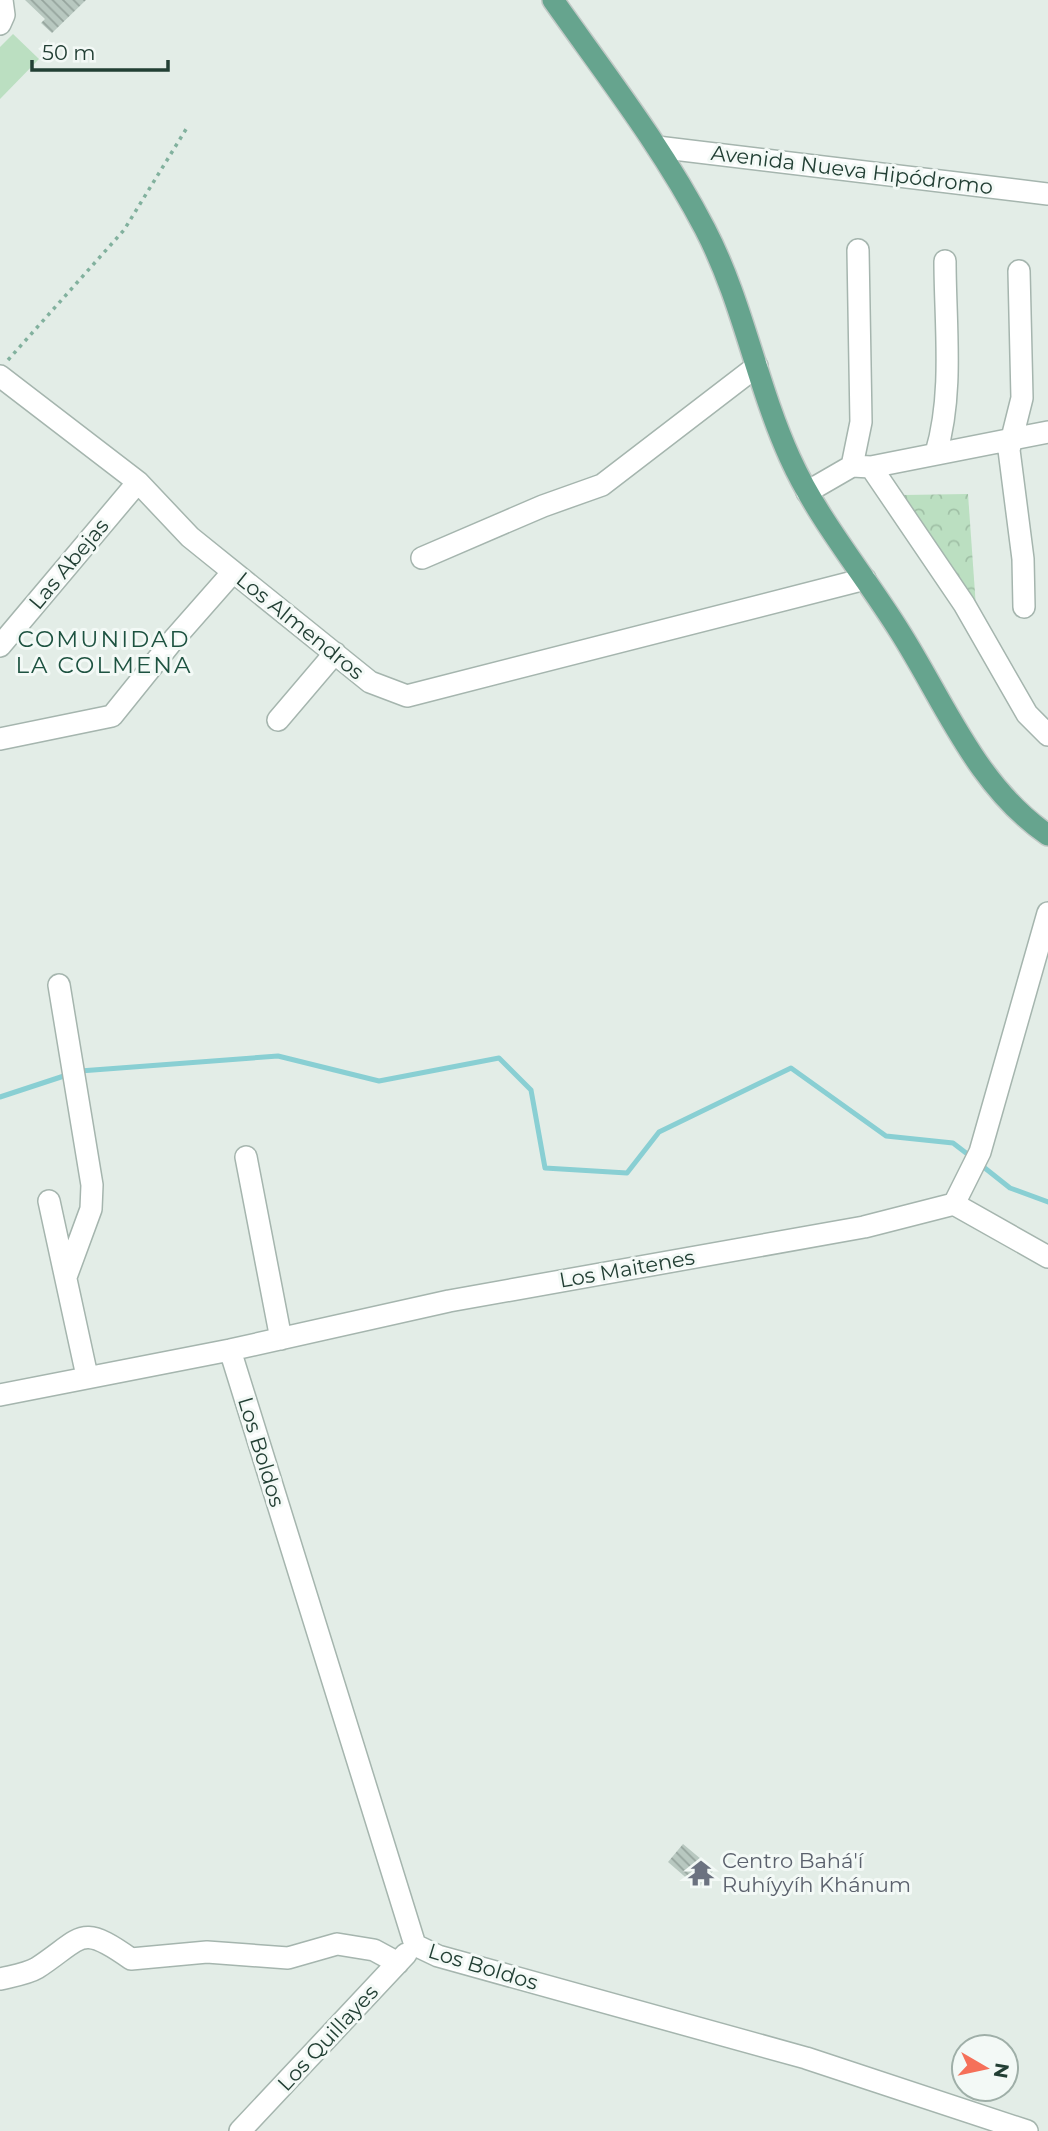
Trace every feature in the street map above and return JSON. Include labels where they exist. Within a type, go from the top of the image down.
[{"type":"main road","points":[[553,0],[657,147],[724,269],[774,419],[807,492],[865,579],[983,771],[1001,796],[1048,835]]},
{"type":"street","points":[[0,24],[4,15],[2,0]]},
{"type":"street","name":"Avenida Nueva Hipódromo","points":[[657,147],[1048,194]]},
{"type":"street","points":[[858,250],[862,466],[964,604],[1027,714],[1048,735]]},
{"type":"street","points":[[936,453],[944,428],[945,408],[944,261]]},
{"type":"street","points":[[1019,271],[1022,398],[1017,423],[1009,440],[1023,559],[1024,607]]},
{"type":"street","points":[[422,558],[543,506],[602,485],[757,366]]},
{"type":"street","name":"Los Almendros","points":[[0,376],[138,482],[190,537],[370,682],[407,696],[865,579]]},
{"type":"street","points":[[807,492],[862,466],[1048,432]]},
{"type":"street","name":"Las Abejas","points":[[0,646],[138,482]]},
{"type":"street","points":[[0,739],[112,716],[233,572]]},
{"type":"street","points":[[278,720],[335,653]]},
{"type":"street","points":[[1048,913],[980,1152],[954,1204],[1048,1258]]},
{"type":"street","points":[[59,985],[92,1185],[91,1209],[66,1277]]},
{"type":"street","points":[[246,1157],[281,1339]]},
{"type":"street","points":[[49,1201],[87,1376]]},
{"type":"street","name":"Los Maitenes","points":[[0,1395],[230,1350],[449,1301],[864,1227],[954,1204]]},
{"type":"street","name":"Los Boldos","points":[[230,1350],[415,1945],[438,1956],[806,2058],[1027,2131]]},
{"type":"street","points":[[0,1979],[34,1970],[78,1937],[102,1939],[131,1959],[207,1952],[288,1958],[337,1944],[374,1951],[398,1963]]},
{"type":"street","name":"Los Quillayes","points":[[240,2131],[415,1945]]},
{"type":"path","points":[[0,369],[124,230],[188,126]]},
{"type":"green space","points":[[13,34],[39,59],[0,99],[0,47]]},
{"type":"green space","points":[[968,494],[976,607],[903,495]]},
{"type":"building","points":[[25,0],[86,0],[52,33],[41,23],[45,19]]},
{"type":"building","points":[[683,1844],[714,1870],[698,1888],[668,1862]]},
{"type":"waterway","points":[[80,1071],[278,1056],[379,1081],[499,1058],[531,1090],[545,1168],[627,1173],[659,1132],[791,1068],[886,1136],[953,1143],[970,1156]]},
{"type":"waterway","points":[[0,1097],[70,1074]]},
{"type":"waterway","points":[[981,1165],[1010,1188],[1048,1202]]},
{"type":"place","name":"Centro Bahá'í Ruhíyyíh Khánum","points":[[701,1873]]},
{"type":"district","name":"COMUNIDAD LA COLMENA","points":[[104,652]]}]
